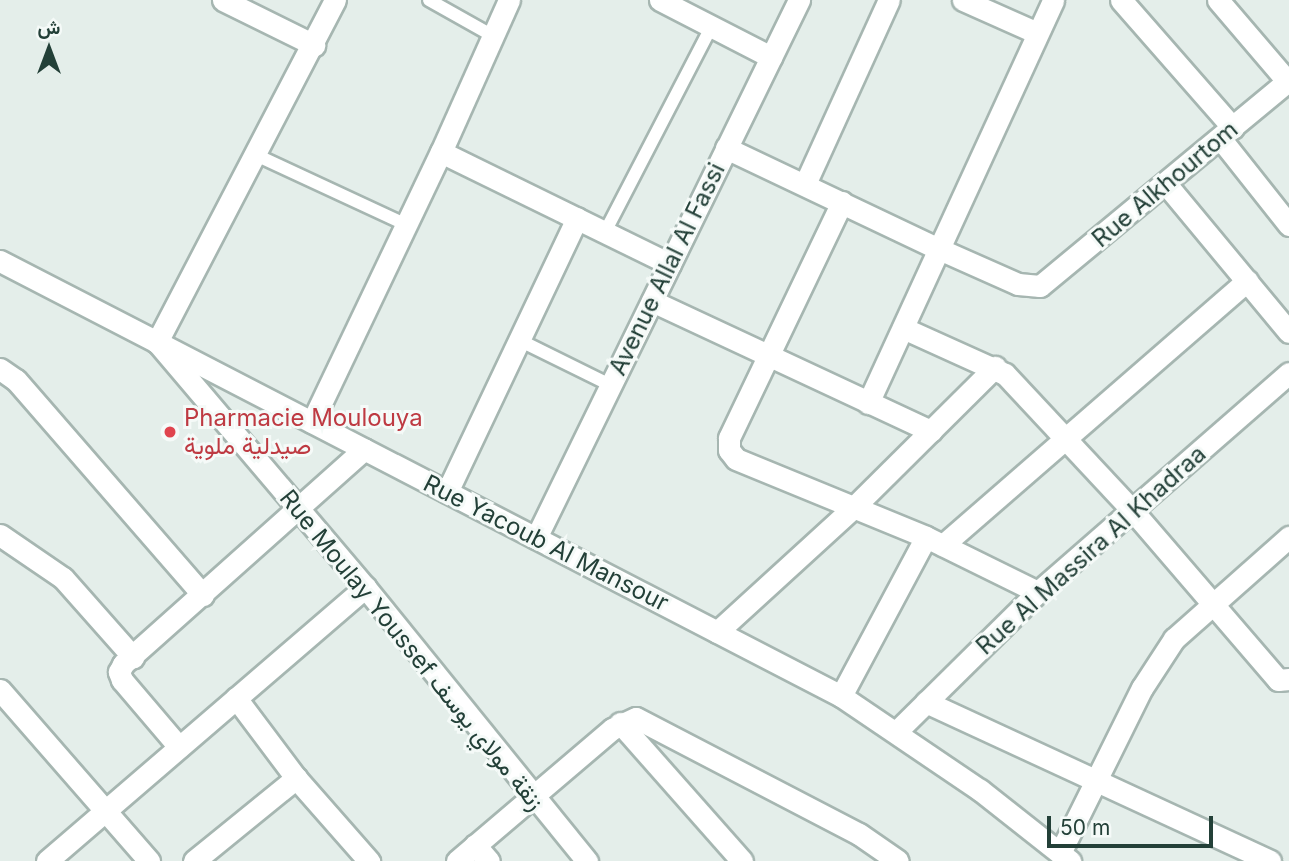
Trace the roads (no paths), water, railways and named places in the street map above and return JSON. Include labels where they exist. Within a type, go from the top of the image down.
[{"type":"street","points":[[223,0],[314,46]]},
{"type":"street","points":[[157,342],[314,46],[335,0]]},
{"type":"street","points":[[312,422],[407,225],[509,0]]},
{"type":"street","points":[[660,0],[771,57]]},
{"type":"street","name":"Avenue Allal Al Fassi","points":[[536,538],[799,0]]},
{"type":"street","points":[[805,184],[889,0]]},
{"type":"street","points":[[963,0],[1037,33]]},
{"type":"street","points":[[868,403],[1053,0]]},
{"type":"street","points":[[1121,0],[1227,133],[1289,226]]},
{"type":"street","points":[[1218,0],[1289,81]]},
{"type":"street","name":"Rue Alkhourtom","points":[[939,250],[1018,284],[1040,286],[1289,81]]},
{"type":"street","points":[[726,148],[939,250]]},
{"type":"street","points":[[441,152],[670,264]]},
{"type":"street","points":[[1166,184],[1289,332]]},
{"type":"street","points":[[842,202],[729,438],[729,450],[736,459],[935,541],[1038,592]]},
{"type":"street","points":[[447,492],[577,218]]},
{"type":"street","name":"Rue Yacoub Al Mansour","points":[[0,261],[841,696],[897,731],[1065,857]]},
{"type":"street","points":[[841,696],[935,541],[1069,438],[1247,281]]},
{"type":"street","points":[[652,301],[931,431]]},
{"type":"street","points":[[903,328],[995,367],[1069,438],[1278,680],[1289,679]]},
{"type":"street","name":"Rue Moulay Youssef زنقة مولاي يوسف","points":[[157,342],[365,587],[531,796],[587,861]]},
{"type":"street","points":[[717,632],[854,507],[995,367]]},
{"type":"street","points":[[0,369],[16,380],[203,594]]},
{"type":"street","name":"Rue Al Massira Al Khadraa","points":[[897,731],[1038,592],[1289,373]]},
{"type":"street","points":[[179,747],[122,680],[119,672],[364,449]]},
{"type":"street","points":[[0,535],[63,578],[133,657]]},
{"type":"street","points":[[1065,857],[1096,783],[1157,664],[1174,639],[1289,537]]},
{"type":"street","points":[[47,861],[365,587]]},
{"type":"street","points":[[0,690],[104,813],[149,861]]},
{"type":"street","points":[[236,698],[296,778],[369,861]]},
{"type":"street","points":[[926,702],[1096,783],[1270,861]]},
{"type":"street","points":[[457,861],[620,723],[636,718],[859,834],[898,861]]},
{"type":"street","points":[[620,723],[742,861]]},
{"type":"street","points":[[194,861],[296,778]]},
{"type":"street","points":[[475,845],[489,861]]},
{"type":"lane","points":[[429,0],[493,36]]},
{"type":"lane","points":[[605,232],[712,26]]},
{"type":"lane","points":[[256,155],[407,225]]},
{"type":"lane","points":[[519,340],[610,385]]},
{"type":"place","name":"Pharmacie Moulouya صيدلية ملوية","points":[[170,432]]}]
